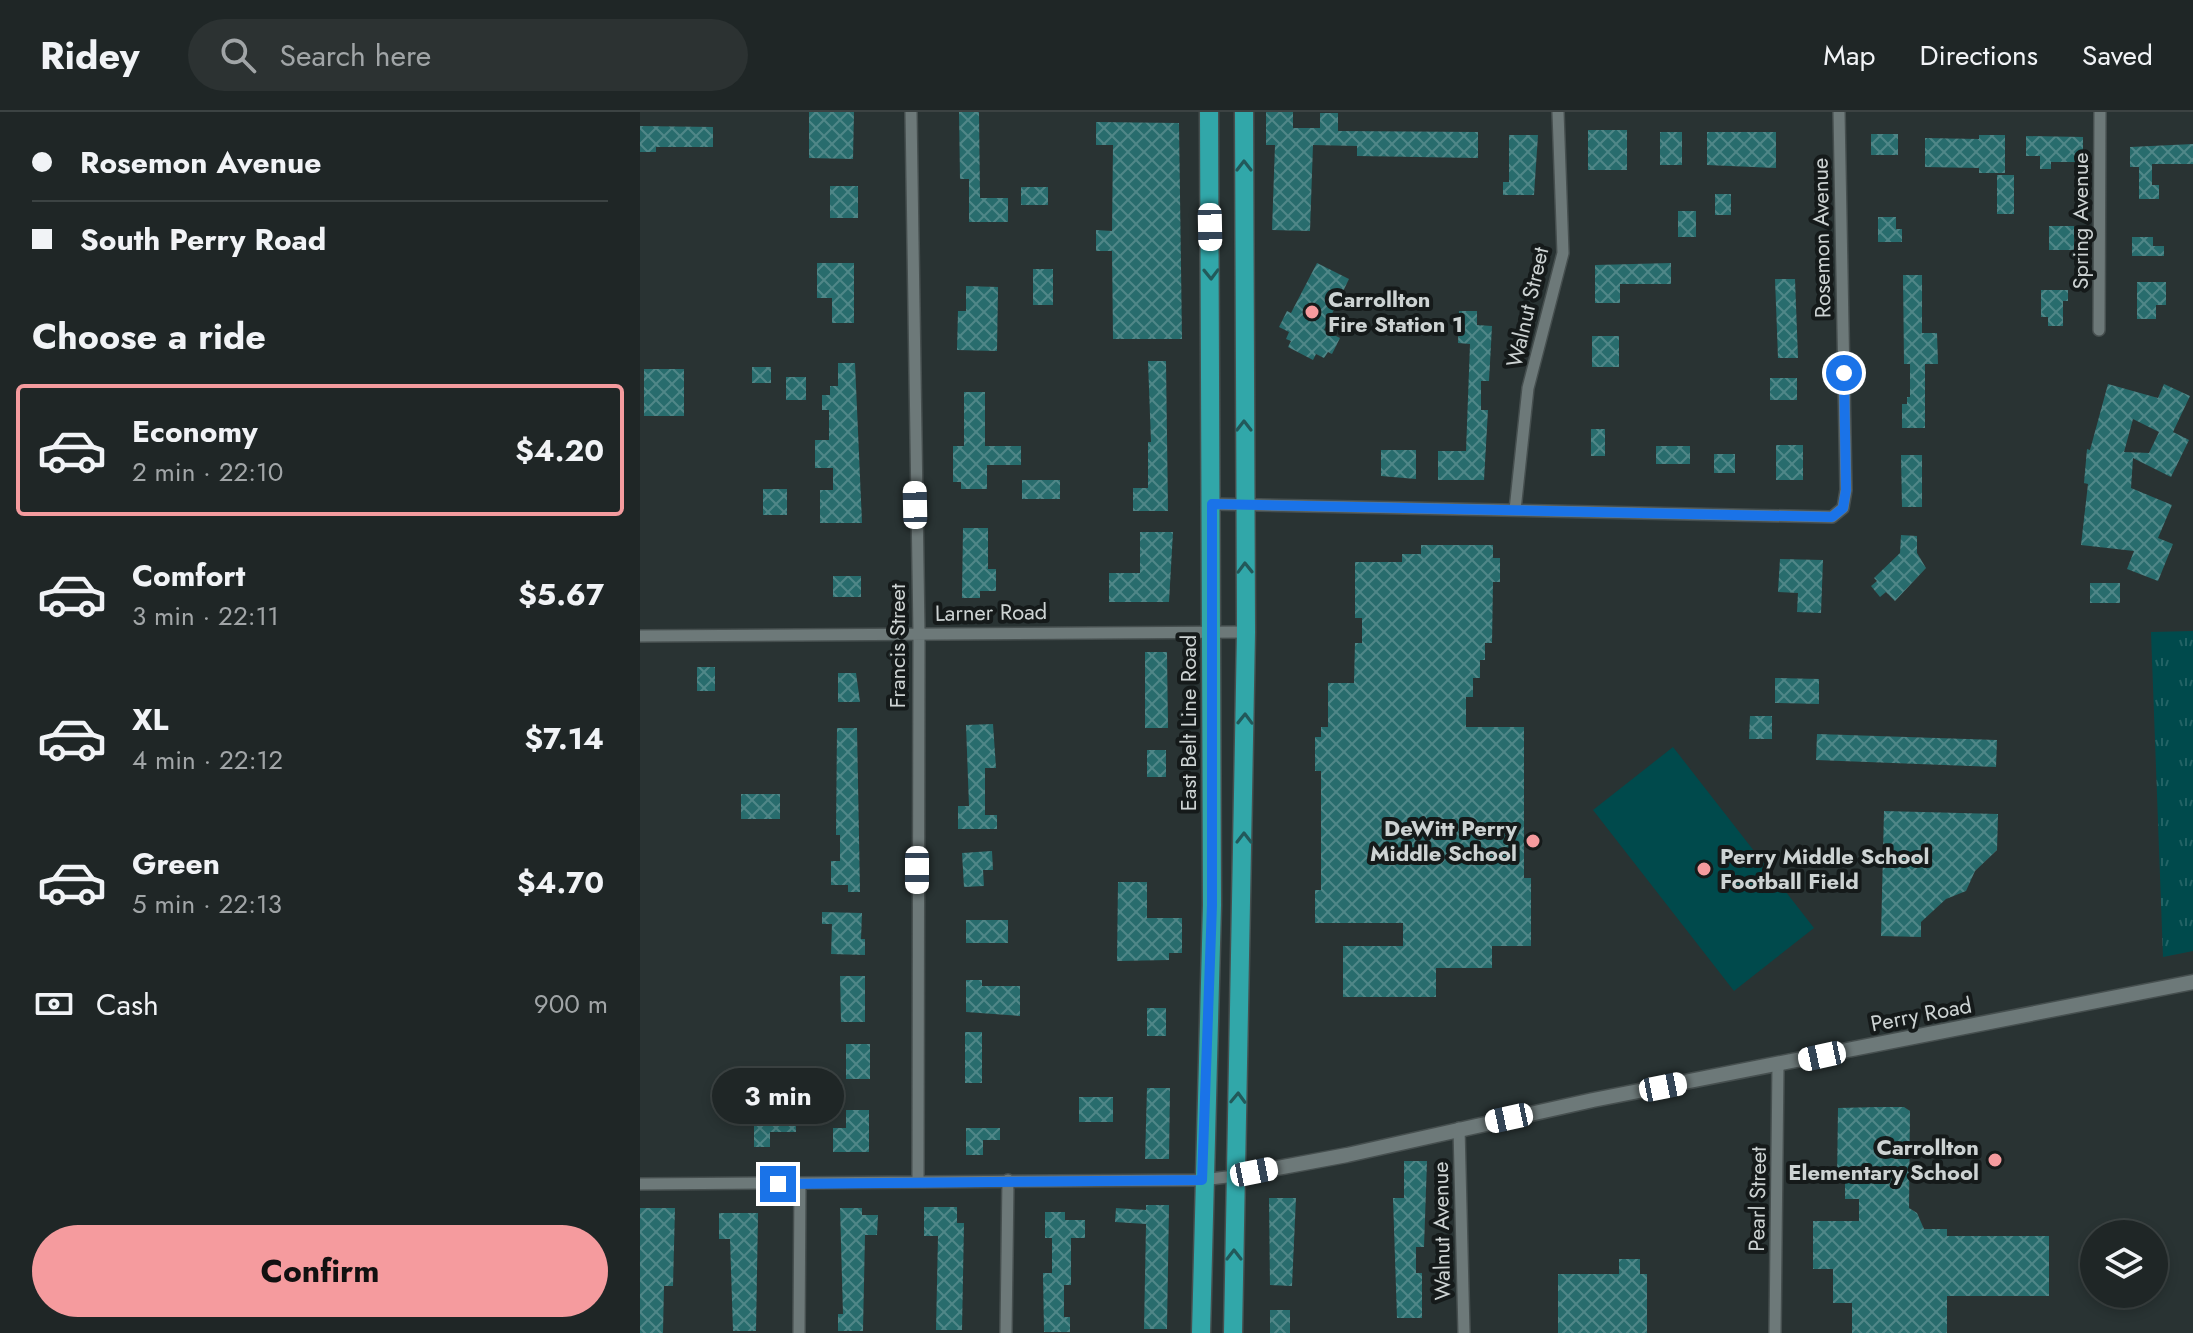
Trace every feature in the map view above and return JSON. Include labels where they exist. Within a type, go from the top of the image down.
[{"type":"main road","name":"East Belt Line Road","points":[[1201,1333],[1202,1180],[1212,905],[1209,112]]},
{"type":"main road","points":[[1233,1333],[1242,1000],[1246,632],[1244,112]]},
{"type":"street","name":"Francis Street","points":[[911,112],[919,633],[918,1180]]},
{"type":"street","name":"Walnut Street","points":[[1515,510],[1528,388],[1563,253],[1558,112]]},
{"type":"street","name":"Rosemon Avenue","points":[[1515,510],[1816,519],[1832,517],[1843,508],[1846,490],[1839,112]]},
{"type":"street","name":"Spring Avenue","points":[[2099,330],[2100,112]]},
{"type":"street","points":[[1212,504],[1515,510]]},
{"type":"street","name":"Larner Road","points":[[640,636],[1246,632]]},
{"type":"street","name":"Perry Road","points":[[1235,1176],[1347,1155],[1459,1128],[2193,982]]},
{"type":"street","name":"Pearl Street","points":[[1775,1333],[1778,1065]]},
{"type":"street","name":"Walnut Avenue","points":[[1459,1128],[1464,1333]]},
{"type":"street","points":[[640,1184],[1202,1180],[1235,1176]]},
{"type":"street","points":[[1006,1333],[1008,1180]]},
{"type":"street","points":[[799,1333],[800,1184]]},
{"type":"green space","points":[[2193,631],[2193,951],[2163,957],[2151,632]]},
{"type":"green space","name":"Perry Middle School Football Field","points":[[1673,747],[1814,928],[1734,991],[1593,810]]},
{"type":"building","points":[[809,112],[854,112],[853,159],[809,158]]},
{"type":"building","points":[[959,112],[979,112],[980,198],[1008,198],[1008,222],[969,222],[969,179],[960,179]]},
{"type":"building","points":[[1266,112],[1293,112],[1293,128],[1320,128],[1320,113],[1338,113],[1338,131],[1478,132],[1478,158],[1357,156],[1357,146],[1313,145],[1310,231],[1272,230],[1275,145],[1266,145]]},
{"type":"building","points":[[1096,122],[1179,123],[1182,339],[1113,339],[1112,251],[1096,251],[1096,230],[1112,231],[1113,145],[1096,145]]},
{"type":"building","points":[[640,126],[713,127],[713,147],[656,147],[656,152],[640,152]]},
{"type":"building","points":[[1588,130],[1627,130],[1627,170],[1588,170]]},
{"type":"building","points":[[1660,132],[1682,132],[1682,165],[1660,165]]},
{"type":"building","points":[[1707,132],[1776,132],[1776,168],[1707,165]]},
{"type":"building","points":[[1871,134],[1898,134],[1898,155],[1871,155]]},
{"type":"building","points":[[1509,135],[1538,135],[1534,195],[1503,195],[1503,182],[1509,182]]},
{"type":"building","points":[[1979,135],[2005,135],[2005,173],[1979,173],[1979,168],[1925,167],[1925,138],[1979,139]]},
{"type":"building","points":[[2026,136],[2083,137],[2083,162],[2051,162],[2051,169],[2040,169],[2040,156],[2026,156]]},
{"type":"building","points":[[2193,144],[2193,164],[2152,164],[2152,185],[2159,185],[2159,199],[2139,199],[2139,167],[2130,167],[2130,147]]},
{"type":"building","points":[[1997,175],[2014,175],[2014,214],[1997,214]]},
{"type":"building","points":[[830,186],[858,186],[858,218],[830,218]]},
{"type":"building","points":[[1021,187],[1048,187],[1048,205],[1021,205]]},
{"type":"building","points":[[1715,194],[1731,194],[1731,215],[1715,215]]},
{"type":"building","points":[[1678,211],[1696,211],[1696,237],[1678,237]]},
{"type":"building","points":[[1878,217],[1896,217],[1896,229],[1902,229],[1902,242],[1878,242]]},
{"type":"building","points":[[2049,226],[2074,226],[2074,250],[2049,250]]},
{"type":"building","points":[[2132,237],[2153,237],[2153,246],[2164,246],[2164,256],[2132,256]]},
{"type":"building","points":[[817,263],[854,263],[854,323],[832,323],[832,298],[817,298]]},
{"type":"building","name":"Carrollton Fire Station 1","points":[[1317,263],[1349,279],[1324,330],[1340,338],[1332,354],[1328,352],[1324,358],[1316,354],[1313,360],[1288,347],[1291,341],[1286,339],[1289,332],[1279,327],[1287,311],[1291,313]]},
{"type":"building","points":[[1671,263],[1671,284],[1620,284],[1620,303],[1595,303],[1595,265]]},
{"type":"building","points":[[1033,269],[1053,269],[1053,305],[1033,305]]},
{"type":"building","points":[[1903,275],[1922,275],[1922,333],[1937,333],[1938,364],[1925,364],[1925,428],[1902,428],[1902,404],[1907,404],[1907,397],[1910,397],[1910,364],[1904,364]]},
{"type":"building","points":[[1775,279],[1795,279],[1798,358],[1778,358]]},
{"type":"building","points":[[2137,282],[2166,282],[2166,305],[2156,305],[2156,319],[2137,319]]},
{"type":"building","points":[[966,286],[998,287],[997,351],[957,350],[958,311],[966,311]]},
{"type":"building","points":[[2041,290],[2068,290],[2068,301],[2063,301],[2063,326],[2048,326],[2048,317],[2041,317]]},
{"type":"building","points":[[1459,311],[1477,311],[1477,325],[1492,326],[1489,381],[1481,381],[1481,410],[1488,410],[1484,480],[1438,480],[1438,451],[1466,451],[1470,344],[1458,343]]},
{"type":"building","points":[[1592,336],[1619,336],[1619,367],[1592,367]]},
{"type":"building","points":[[1148,361],[1166,361],[1168,511],[1133,511],[1133,488],[1148,488],[1148,442],[1151,442]]},
{"type":"building","points":[[838,363],[855,363],[862,523],[820,523],[820,490],[833,490],[833,468],[815,468],[815,440],[829,440],[829,410],[822,410],[822,395],[830,395],[830,386],[838,386]]},
{"type":"building","points":[[752,367],[771,367],[771,383],[752,383]]},
{"type":"building","points":[[644,369],[684,369],[684,416],[644,416]]},
{"type":"building","points":[[786,377],[806,377],[806,400],[786,400]]},
{"type":"building","points":[[1770,378],[1797,378],[1797,400],[1770,400]]},
{"type":"building","points":[[2108,384],[2158,398],[2164,384],[2190,396],[2173,432],[2189,440],[2171,477],[2133,458],[2131,488],[2172,505],[2158,538],[2173,544],[2158,581],[2127,569],[2134,551],[2081,545],[2088,484],[2084,483],[2087,449],[2090,450]],"holes":[[[2133,419],[2159,432],[2149,453],[2124,452]]]},
{"type":"building","points":[[964,392],[985,392],[985,446],[1021,446],[1021,465],[987,465],[987,489],[961,489],[961,482],[953,482],[953,446],[964,446]]},
{"type":"building","points":[[1591,429],[1605,429],[1605,456],[1591,456]]},
{"type":"building","points":[[1776,445],[1803,445],[1803,480],[1776,480]]},
{"type":"building","points":[[1656,446],[1690,446],[1690,464],[1656,464]]},
{"type":"building","points":[[1381,450],[1416,450],[1416,479],[1381,476]]},
{"type":"building","points":[[1714,454],[1735,454],[1735,473],[1714,473]]},
{"type":"building","points":[[1901,455],[1922,455],[1922,507],[1902,507]]},
{"type":"building","points":[[1022,480],[1060,480],[1060,499],[1022,499]]},
{"type":"building","points":[[763,489],[787,489],[787,515],[763,515]]},
{"type":"building","points":[[963,528],[988,528],[988,569],[996,569],[996,591],[980,591],[980,598],[962,598]]},
{"type":"building","points":[[1140,532],[1173,532],[1169,602],[1109,602],[1109,573],[1140,573]]},
{"type":"building","points":[[1901,535],[1917,536],[1917,553],[1926,568],[1895,601],[1886,592],[1880,597],[1871,586],[1877,581],[1874,578],[1900,553]]},
{"type":"building","points":[[1421,545],[1493,545],[1493,558],[1500,558],[1500,582],[1493,582],[1492,643],[1485,643],[1485,660],[1480,660],[1480,678],[1473,678],[1473,697],[1466,697],[1466,727],[1524,727],[1524,878],[1531,878],[1531,946],[1492,946],[1492,968],[1436,968],[1436,997],[1343,997],[1343,946],[1403,946],[1403,923],[1315,923],[1315,890],[1321,890],[1321,771],[1315,771],[1315,737],[1321,737],[1321,727],[1328,727],[1328,683],[1354,683],[1355,643],[1362,643],[1362,618],[1355,618],[1355,562],[1402,562],[1402,554],[1421,554]]},
{"type":"building","points":[[1780,559],[1823,560],[1821,613],[1797,612],[1798,593],[1778,592]]},
{"type":"building","points":[[833,576],[861,576],[861,597],[833,597]]},
{"type":"building","points":[[2090,583],[2120,583],[2120,603],[2090,603]]},
{"type":"building","points":[[1145,652],[1167,652],[1168,728],[1145,728]]},
{"type":"building","points":[[697,667],[715,667],[715,691],[697,691]]},
{"type":"building","points":[[838,673],[856,673],[860,702],[838,702]]},
{"type":"building","points":[[1775,678],[1819,679],[1819,704],[1775,703]]},
{"type":"building","points":[[1750,716],[1772,716],[1772,739],[1749,739]]},
{"type":"building","points":[[993,724],[996,768],[985,768],[985,815],[997,815],[997,829],[958,829],[958,806],[969,806],[966,725]]},
{"type":"building","points":[[837,728],[857,728],[860,892],[848,892],[848,885],[831,885],[831,861],[840,861],[840,835],[836,835]]},
{"type":"building","points":[[1817,734],[1997,740],[1996,767],[1816,760]]},
{"type":"building","points":[[1147,750],[1166,750],[1166,777],[1147,777]]},
{"type":"building","points":[[741,794],[780,794],[780,819],[741,819]]},
{"type":"building","points":[[1884,811],[1998,814],[1997,850],[1975,871],[1966,891],[1946,899],[1921,922],[1921,937],[1881,936]]},
{"type":"building","points":[[992,851],[993,870],[983,870],[984,886],[964,887],[962,853]]},
{"type":"building","points":[[1118,882],[1147,882],[1147,918],[1182,918],[1182,953],[1169,953],[1169,960],[1117,961]]},
{"type":"building","points":[[822,912],[862,913],[861,939],[865,939],[865,955],[831,954],[832,924],[822,924]]},
{"type":"building","points":[[966,920],[1008,920],[1008,943],[966,943]]},
{"type":"building","points":[[840,976],[865,976],[865,1022],[841,1022]]},
{"type":"building","points":[[966,980],[982,980],[982,986],[1020,986],[1020,1016],[966,1012]]},
{"type":"building","points":[[1147,1008],[1166,1008],[1166,1036],[1147,1036]]},
{"type":"building","points":[[965,1032],[982,1032],[982,1083],[965,1083]]},
{"type":"building","points":[[846,1044],[870,1044],[870,1079],[846,1079]]},
{"type":"building","points":[[1147,1088],[1170,1088],[1169,1159],[1145,1159]]},
{"type":"building","points":[[1079,1097],[1113,1097],[1113,1122],[1079,1122]]},
{"type":"building","points":[[754,1100],[773,1100],[773,1109],[796,1109],[796,1132],[770,1132],[770,1147],[754,1147]]},
{"type":"building","points":[[1904,1107],[1910,1111],[1909,1208],[1917,1213],[1924,1229],[1947,1229],[1947,1236],[2049,1236],[2049,1296],[1947,1296],[1947,1333],[1852,1333],[1852,1303],[1833,1303],[1833,1269],[1813,1269],[1813,1221],[1859,1221],[1859,1199],[1845,1199],[1845,1182],[1837,1181],[1838,1108]]},
{"type":"building","points":[[846,1110],[869,1110],[869,1152],[833,1152],[833,1128],[846,1128]]},
{"type":"building","points":[[966,1128],[1000,1128],[1000,1140],[983,1140],[983,1155],[966,1155]]},
{"type":"building","points":[[1404,1161],[1427,1161],[1424,1247],[1416,1247],[1416,1273],[1422,1273],[1422,1318],[1397,1318],[1393,1198],[1404,1198]]},
{"type":"building","points":[[1269,1198],[1296,1198],[1292,1286],[1270,1285]]},
{"type":"building","points":[[1146,1205],[1169,1205],[1167,1329],[1144,1329],[1146,1224],[1115,1222],[1116,1208],[1146,1210]]},
{"type":"building","points":[[924,1207],[957,1207],[957,1223],[964,1223],[962,1330],[936,1330],[938,1236],[924,1236]]},
{"type":"building","points":[[640,1208],[675,1208],[673,1286],[664,1286],[663,1333],[640,1333]]},
{"type":"building","points":[[840,1208],[862,1208],[862,1215],[878,1215],[877,1235],[865,1235],[863,1331],[838,1331],[838,1314],[843,1314]]},
{"type":"building","points":[[1045,1212],[1065,1212],[1065,1220],[1085,1220],[1085,1238],[1071,1238],[1071,1285],[1064,1285],[1064,1317],[1070,1317],[1070,1332],[1044,1332],[1043,1273],[1052,1273],[1052,1238],[1045,1238]]},
{"type":"building","points":[[719,1213],[758,1213],[756,1331],[733,1331],[730,1239],[719,1239]]},
{"type":"building","points":[[1619,1259],[1640,1259],[1640,1274],[1647,1274],[1647,1333],[1558,1333],[1558,1274],[1619,1274]]},
{"type":"building","points":[[1270,1310],[1290,1310],[1290,1333],[1270,1333]]},
{"type":"place","name":"Carrollton Fire Station 1","points":[[1312,312]]},
{"type":"place","name":"DeWitt Perry Middle School","points":[[1533,841]]},
{"type":"place","name":"Perry Middle School Football Field","points":[[1704,869]]},
{"type":"place","name":"Carrollton Elementary School","points":[[1995,1160]]},
{"type":"route","points":[[778,1184],[918,1180],[1202,1180],[1212,905],[1212,504],[1832,517],[1843,508],[1846,490],[1844,373]]}]
